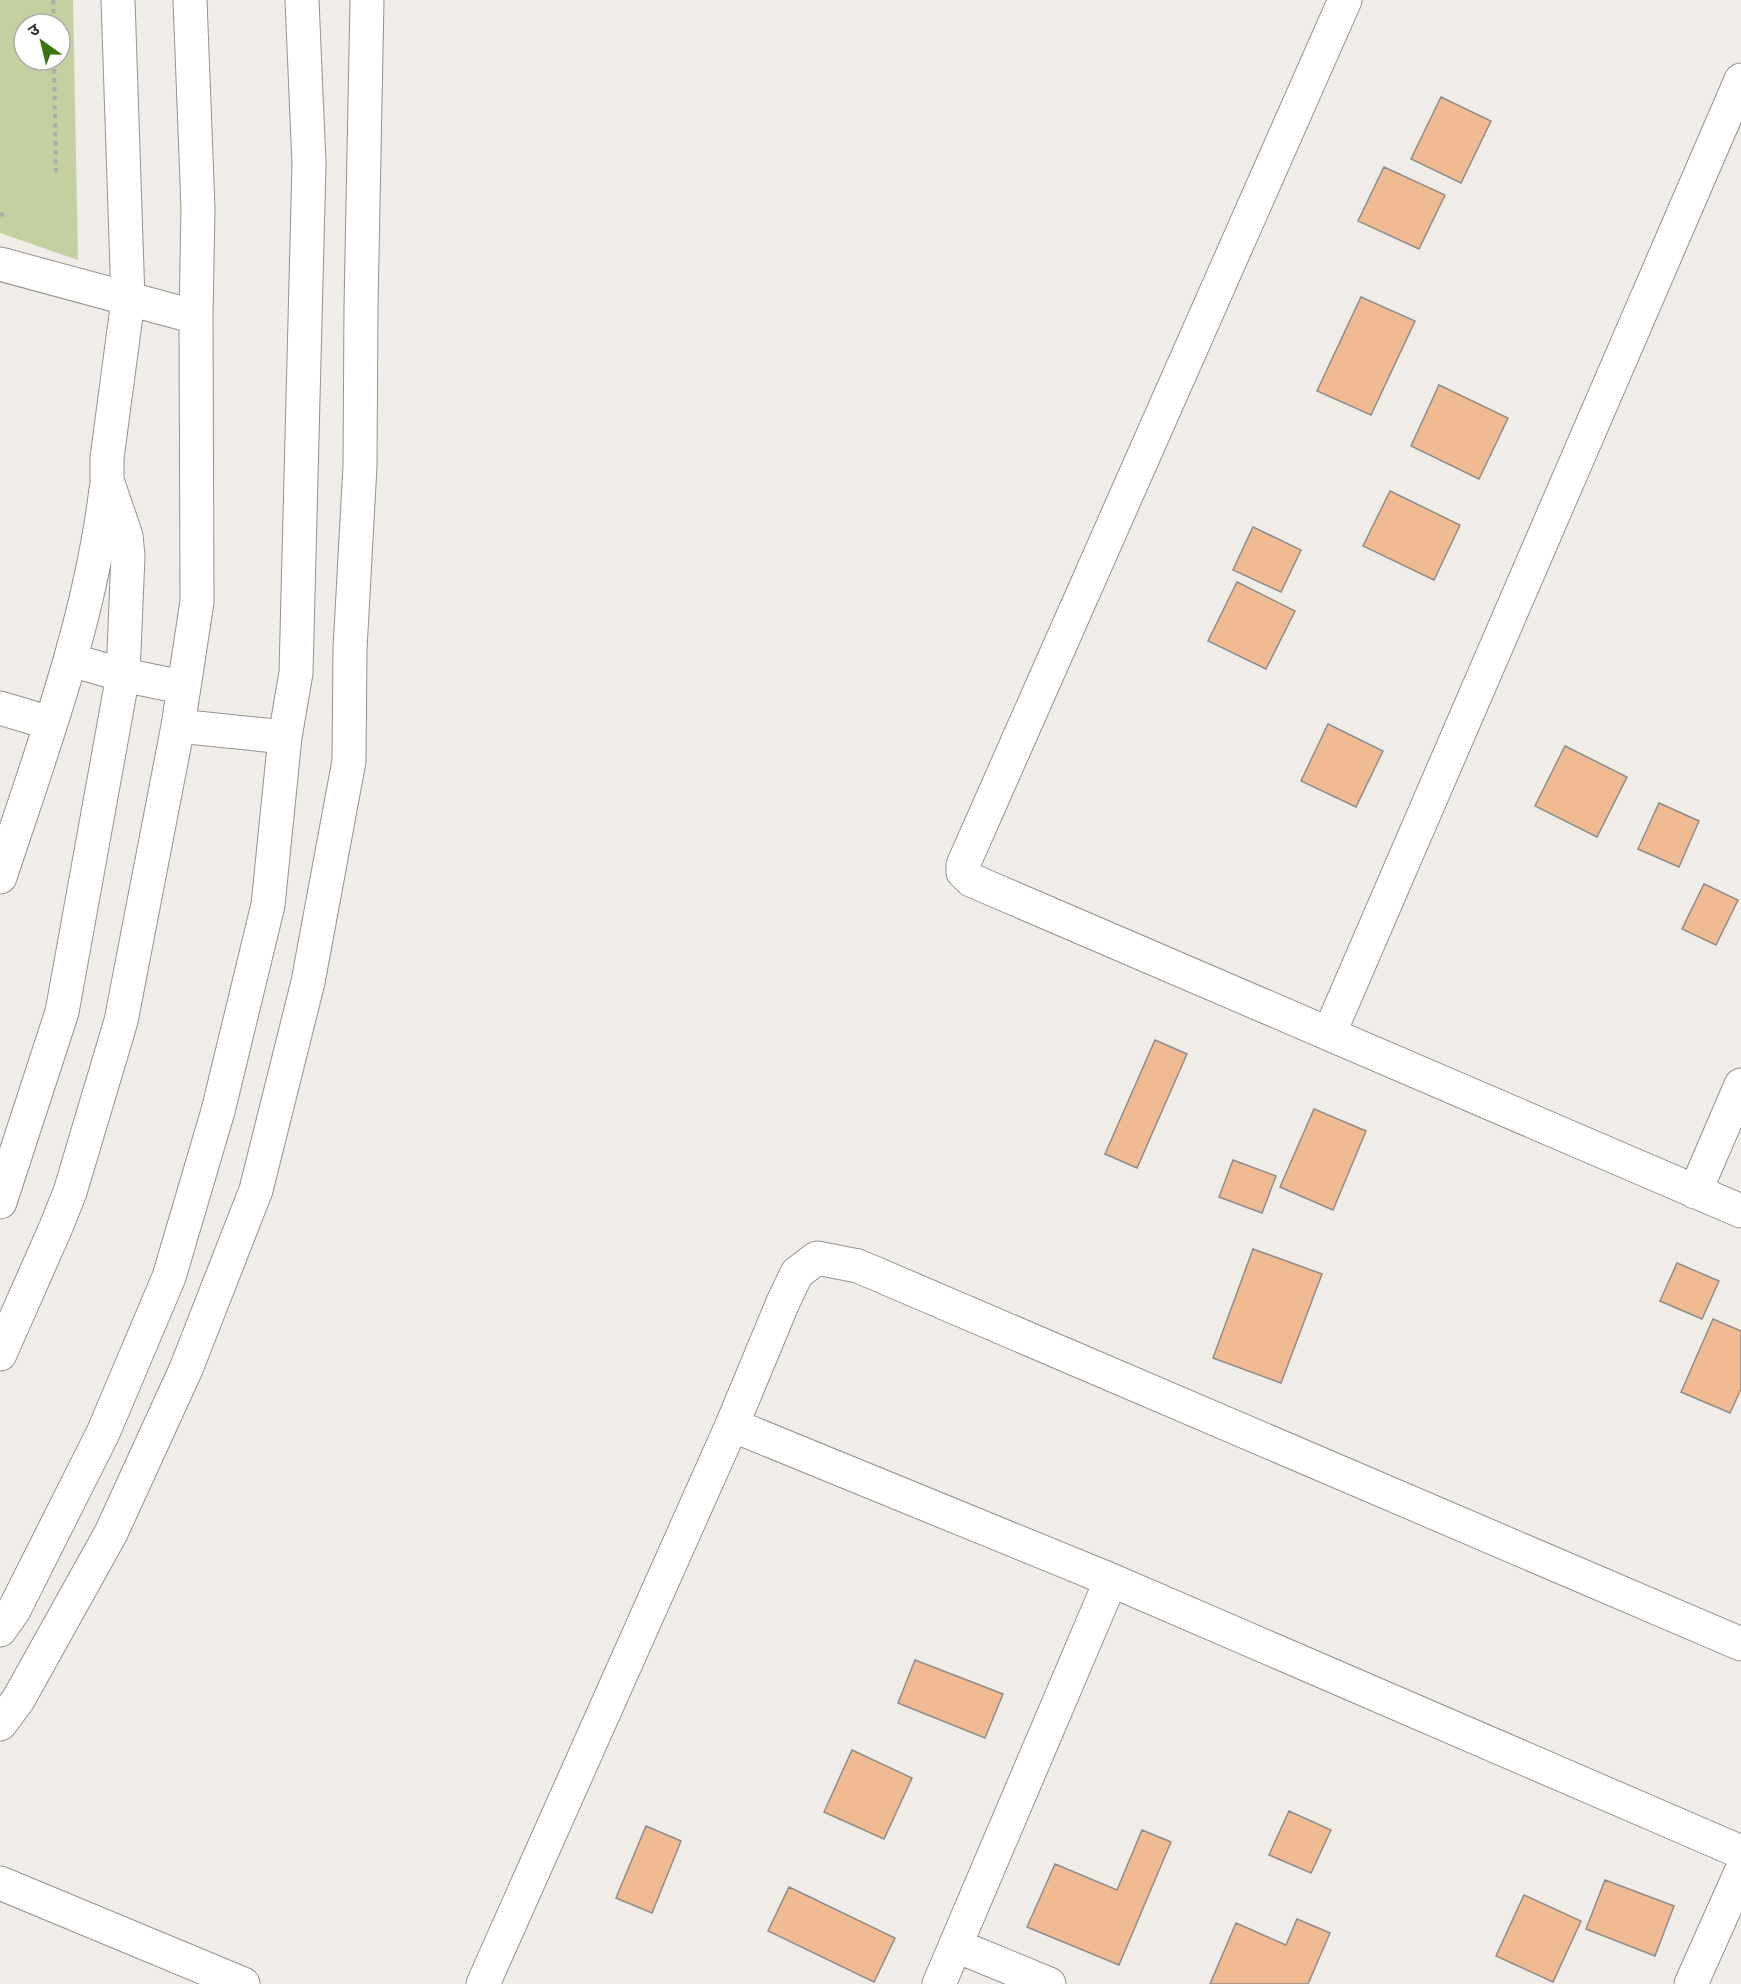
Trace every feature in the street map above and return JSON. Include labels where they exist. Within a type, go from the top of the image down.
[{"type":"street","points":[[0,877],[71,660],[97,554],[107,480],[107,458],[128,300],[118,0]]},
{"type":"street","points":[[0,1354],[70,1192],[121,1021],[178,726],[182,687],[197,603],[198,208],[190,0]]},
{"type":"street","points":[[0,1630],[14,1610],[103,1433],[169,1277],[218,1111],[268,905],[285,737],[296,673],[309,164],[302,0]]},
{"type":"street","points":[[0,1724],[18,1700],[111,1533],[186,1370],[256,1190],[308,982],[349,761],[350,649],[360,466],[360,306],[367,0]]},
{"type":"street","points":[[1345,0],[963,865],[963,872],[971,880],[1741,1211]]},
{"type":"street","points":[[1329,1035],[1741,80]]},
{"type":"street","points":[[0,264],[196,317]]},
{"type":"street","points":[[0,1202],[62,1012],[123,675],[128,556],[126,536],[107,480]]},
{"type":"street","points":[[71,660],[123,675],[182,687]]},
{"type":"street","points":[[0,708],[50,723]]},
{"type":"street","points":[[178,726],[285,737]]},
{"type":"street","points":[[1695,1192],[1741,1085]]},
{"type":"street","points":[[483,1984],[732,1425],[797,1273],[817,1258],[858,1266],[1741,1644]]},
{"type":"street","points":[[732,1425],[1112,1580],[1741,1852]]},
{"type":"street","points":[[103,1433],[147,1455]]},
{"type":"street","points":[[939,1984],[1112,1580]]},
{"type":"street","points":[[1691,1984],[1741,1872]]},
{"type":"street","points":[[0,1883],[243,1984]]},
{"type":"street","points":[[957,1946],[1049,1984]]},
{"type":"path","points":[[54,72],[56,177]]},
{"type":"path","points":[[0,213],[7,216]]},
{"type":"green space","points":[[0,0],[73,0],[78,260],[0,233]]},
{"type":"building","points":[[1441,97],[1491,121],[1461,183],[1411,159]]},
{"type":"building","points":[[1384,167],[1445,195],[1419,249],[1358,221]]},
{"type":"building","points":[[1361,297],[1415,321],[1371,415],[1317,391]]},
{"type":"building","points":[[1439,385],[1508,418],[1479,479],[1411,446]]},
{"type":"building","points":[[1390,491],[1460,525],[1434,580],[1363,546]]},
{"type":"building","points":[[1253,527],[1301,550],[1281,592],[1233,570]]},
{"type":"building","points":[[1237,582],[1295,611],[1266,669],[1208,641]]},
{"type":"building","points":[[1328,724],[1383,751],[1356,807],[1301,781]]},
{"type":"building","points":[[1565,746],[1627,777],[1597,837],[1535,806]]},
{"type":"building","points":[[1659,803],[1699,821],[1679,867],[1638,849]]},
{"type":"building","points":[[1704,884],[1738,900],[1716,945],[1682,929]]},
{"type":"building","points":[[1155,1040],[1187,1054],[1137,1168],[1105,1154]]},
{"type":"building","points":[[1314,1109],[1366,1131],[1333,1210],[1280,1187]]},
{"type":"building","points":[[1233,1160],[1276,1176],[1262,1213],[1219,1197]]},
{"type":"building","points":[[1253,1249],[1322,1274],[1281,1383],[1213,1358]]},
{"type":"building","points":[[1677,1263],[1719,1281],[1702,1319],[1660,1301]]},
{"type":"building","points":[[1713,1319],[1741,1331],[1741,1389],[1730,1413],[1681,1392]]},
{"type":"building","points":[[915,1660],[1003,1694],[985,1738],[898,1703]]},
{"type":"building","points":[[852,1750],[912,1778],[884,1839],[824,1812]]},
{"type":"building","points":[[1289,1811],[1331,1830],[1311,1873],[1269,1855]]},
{"type":"building","points":[[646,1826],[681,1841],[652,1913],[616,1898]]},
{"type":"building","points":[[1142,1830],[1171,1842],[1119,1965],[1027,1927],[1055,1864],[1117,1890]]},
{"type":"building","points":[[1605,1880],[1674,1906],[1655,1956],[1586,1929]]},
{"type":"building","points":[[789,1887],[895,1938],[874,1982],[768,1931]]},
{"type":"building","points":[[1524,1895],[1581,1921],[1553,1982],[1496,1956]]},
{"type":"building","points":[[1297,1919],[1330,1933],[1308,1984],[1210,1984],[1236,1923],[1286,1945]]}]
